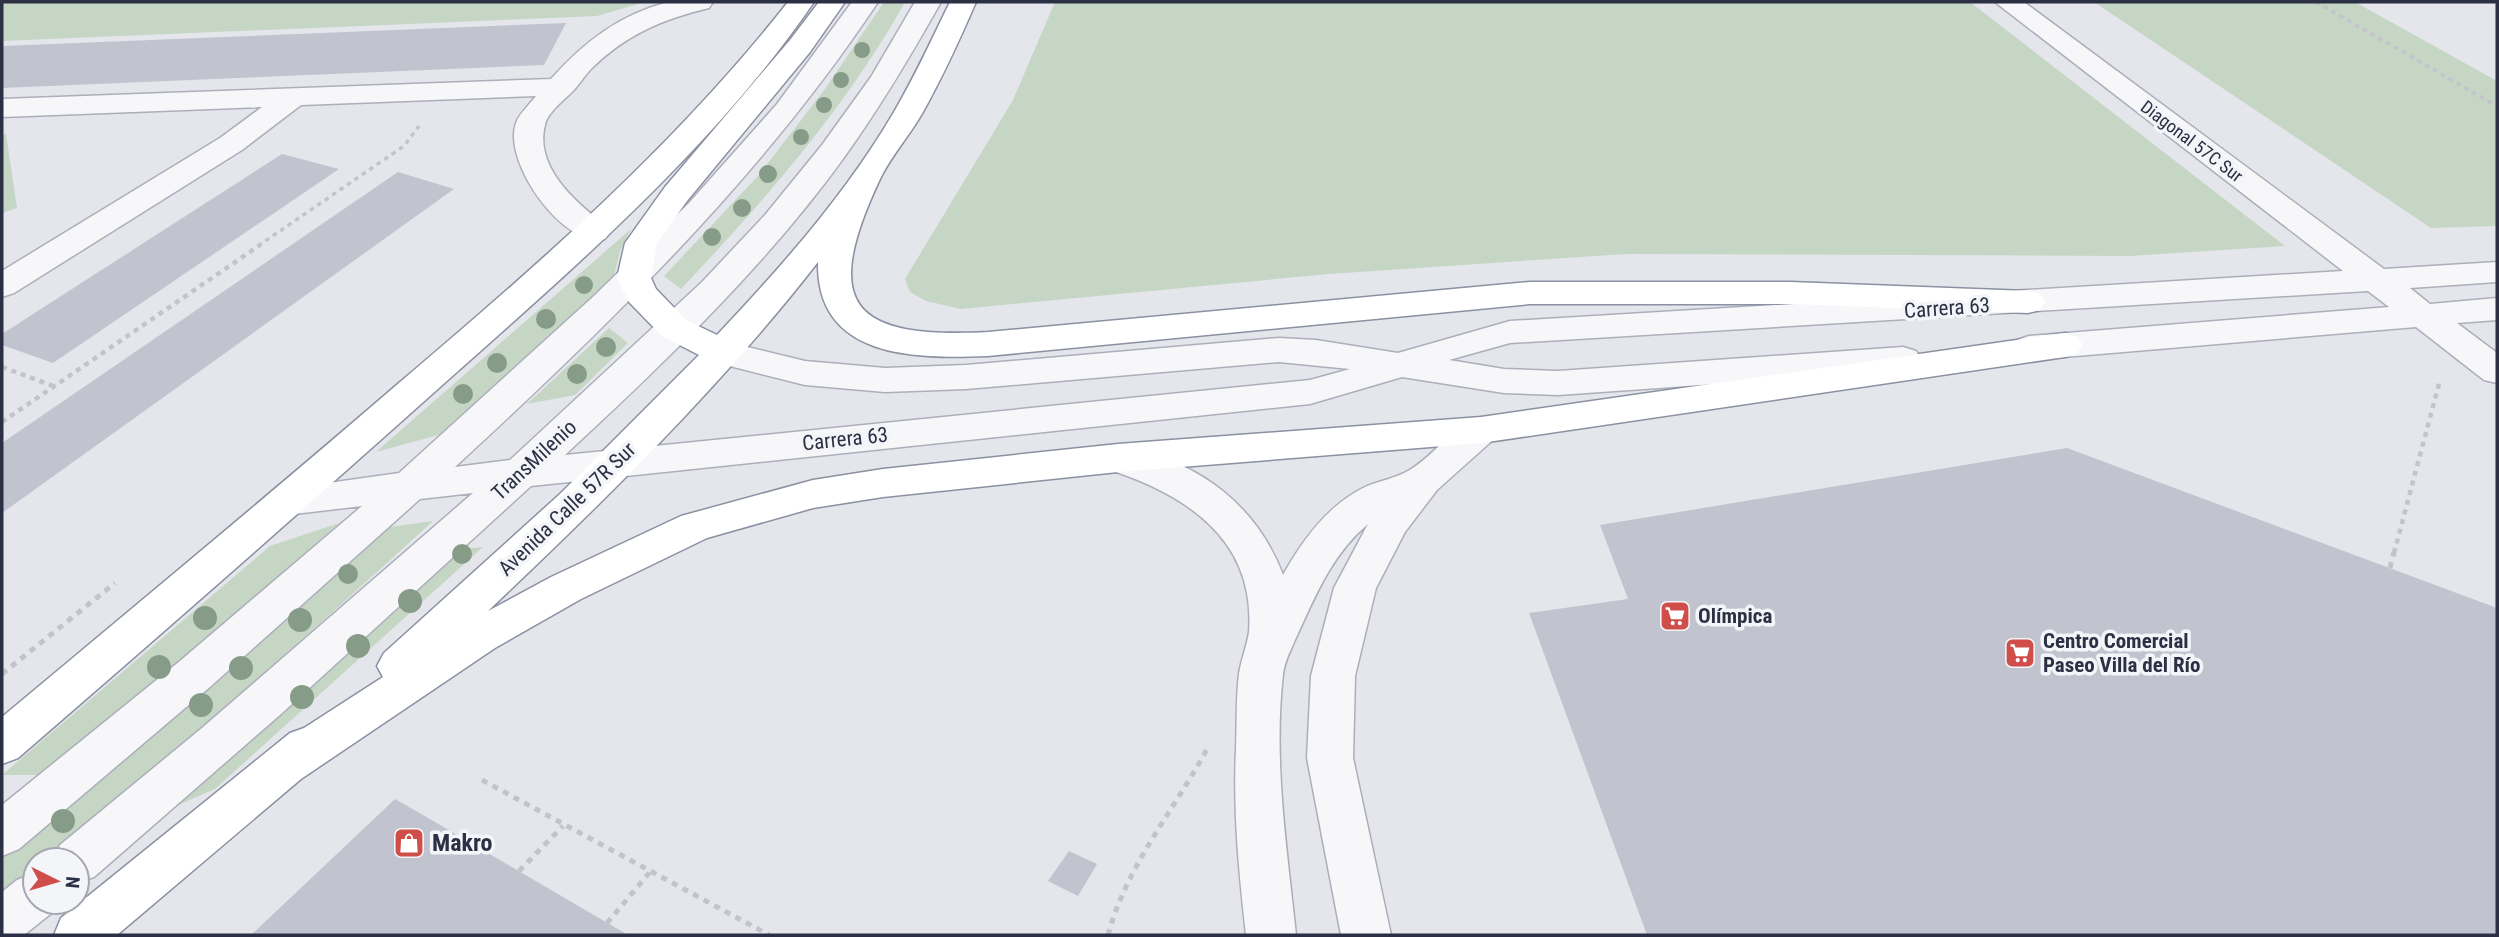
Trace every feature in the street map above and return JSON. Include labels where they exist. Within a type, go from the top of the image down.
[{"type":"highway","points":[[2,744],[594,232],[696,129],[744,75],[801,2]]},
{"type":"highway","points":[[723,353],[674,328],[654,311],[634,278],[641,243],[653,223],[800,46],[832,2]]},
{"type":"highway","name":"Avenida Calle 57R Sur","points":[[79,935],[287,764],[443,627],[618,463],[723,353],[814,247],[865,181],[947,43],[963,2]]},
{"type":"highway","points":[[865,181],[842,230],[835,254],[833,279],[839,303],[854,321],[873,335],[902,343],[941,347],[988,344],[1530,293],[1791,293],[2028,302]]},
{"type":"highway","points":[[287,764],[480,636],[578,582],[695,527],[813,494],[1118,458],[1481,430],[2065,345]]},
{"type":"street","points":[[594,232],[565,211],[544,186],[533,163],[530,123],[561,87],[618,33],[643,19],[700,2]]},
{"type":"street","points":[[2,834],[413,485],[634,278],[701,210],[756,147],[865,2]]},
{"type":"street","name":"TransMilenio","points":[[91,849],[290,679],[520,473],[748,255],[859,116],[928,2]]},
{"type":"street","name":"Diagonal 57C Sur","points":[[2008,2],[2497,371]]},
{"type":"street","points":[[2,108],[561,87]]},
{"type":"street","points":[[2,286],[231,144],[294,97]]},
{"type":"street","name":"Carrera 63","points":[[286,501],[520,473],[1270,398],[1348,384],[1445,348],[1510,332],[2497,272]]},
{"type":"street","name":"Carrera 63","points":[[723,353],[784,371],[864,381],[940,380],[1279,351],[1316,352],[1504,381],[1558,383],[1815,367],[2497,309]]},
{"type":"street","points":[[1366,935],[1330,758],[1334,676],[1355,588],[1389,523],[1423,480],[1481,430]]},
{"type":"street","points":[[1118,458],[1160,471],[1198,492],[1230,519],[1254,552],[1268,590],[1270,632],[1261,674],[1257,793],[1271,935]]},
{"type":"street","points":[[1261,674],[1301,580],[1329,539],[1364,505],[1423,480]]},
{"type":"street","points":[[2,922],[21,907]]},
{"type":"path","points":[[2316,2],[2497,106]]},
{"type":"path","points":[[2,422],[404,146],[444,92]]},
{"type":"path","points":[[2,367],[53,386]]},
{"type":"path","points":[[2390,568],[2441,375]]},
{"type":"path","points":[[2,674],[121,579]]},
{"type":"path","points":[[1108,935],[1114,907],[1126,878],[1147,842],[1195,774],[1209,746]]},
{"type":"path","points":[[482,780],[769,935]]},
{"type":"path","points":[[519,871],[563,826]]},
{"type":"path","points":[[607,923],[650,872]]},
{"type":"green space","points":[[2,2],[645,2],[597,16],[2,41]]},
{"type":"green space","points":[[884,2],[905,2],[882,41],[830,116],[743,222],[681,289],[664,276],[758,176],[825,89]]},
{"type":"green space","points":[[1055,2],[1970,2],[2285,246],[2130,256],[1626,254],[1329,274],[961,309],[926,301],[910,292],[905,279],[1013,100]]},
{"type":"green space","points":[[2094,2],[2355,2],[2497,81],[2497,226],[2431,228]]},
{"type":"green space","points":[[6,134],[17,208],[2,213],[2,135]]},
{"type":"green space","points":[[631,229],[620,251],[612,284],[449,432],[376,452]]},
{"type":"green space","points":[[609,328],[628,343],[575,395],[527,404]]},
{"type":"green space","points":[[433,521],[240,694],[59,846],[21,846],[21,877],[2,893],[2,856],[138,747],[383,528]]},
{"type":"green space","points":[[339,523],[53,775],[2,775],[270,546]]},
{"type":"green space","points":[[483,547],[215,789],[146,819],[454,550]]},
{"type":"building","points":[[566,23],[544,65],[2,88],[2,46]]},
{"type":"building","points":[[282,154],[339,169],[53,363],[2,345],[2,334]]},
{"type":"building","points":[[398,172],[454,189],[2,513],[2,443]]},
{"type":"building","name":"Centro Comercial Paseo Villa del Río","points":[[2067,448],[2497,608],[2497,935],[1647,935],[1529,613],[1628,599],[1600,525]]},
{"type":"building","name":"Makro","points":[[395,799],[423,815],[628,935],[251,935]]},
{"type":"building","points":[[1069,851],[1097,864],[1078,896],[1048,881]]},
{"type":"place","name":"Olímpica","points":[[1675,616]]},
{"type":"place","name":"Centro Comercial Paseo Villa del Río","points":[[2020,653]]},
{"type":"place","name":"Makro","points":[[409,843]]}]
